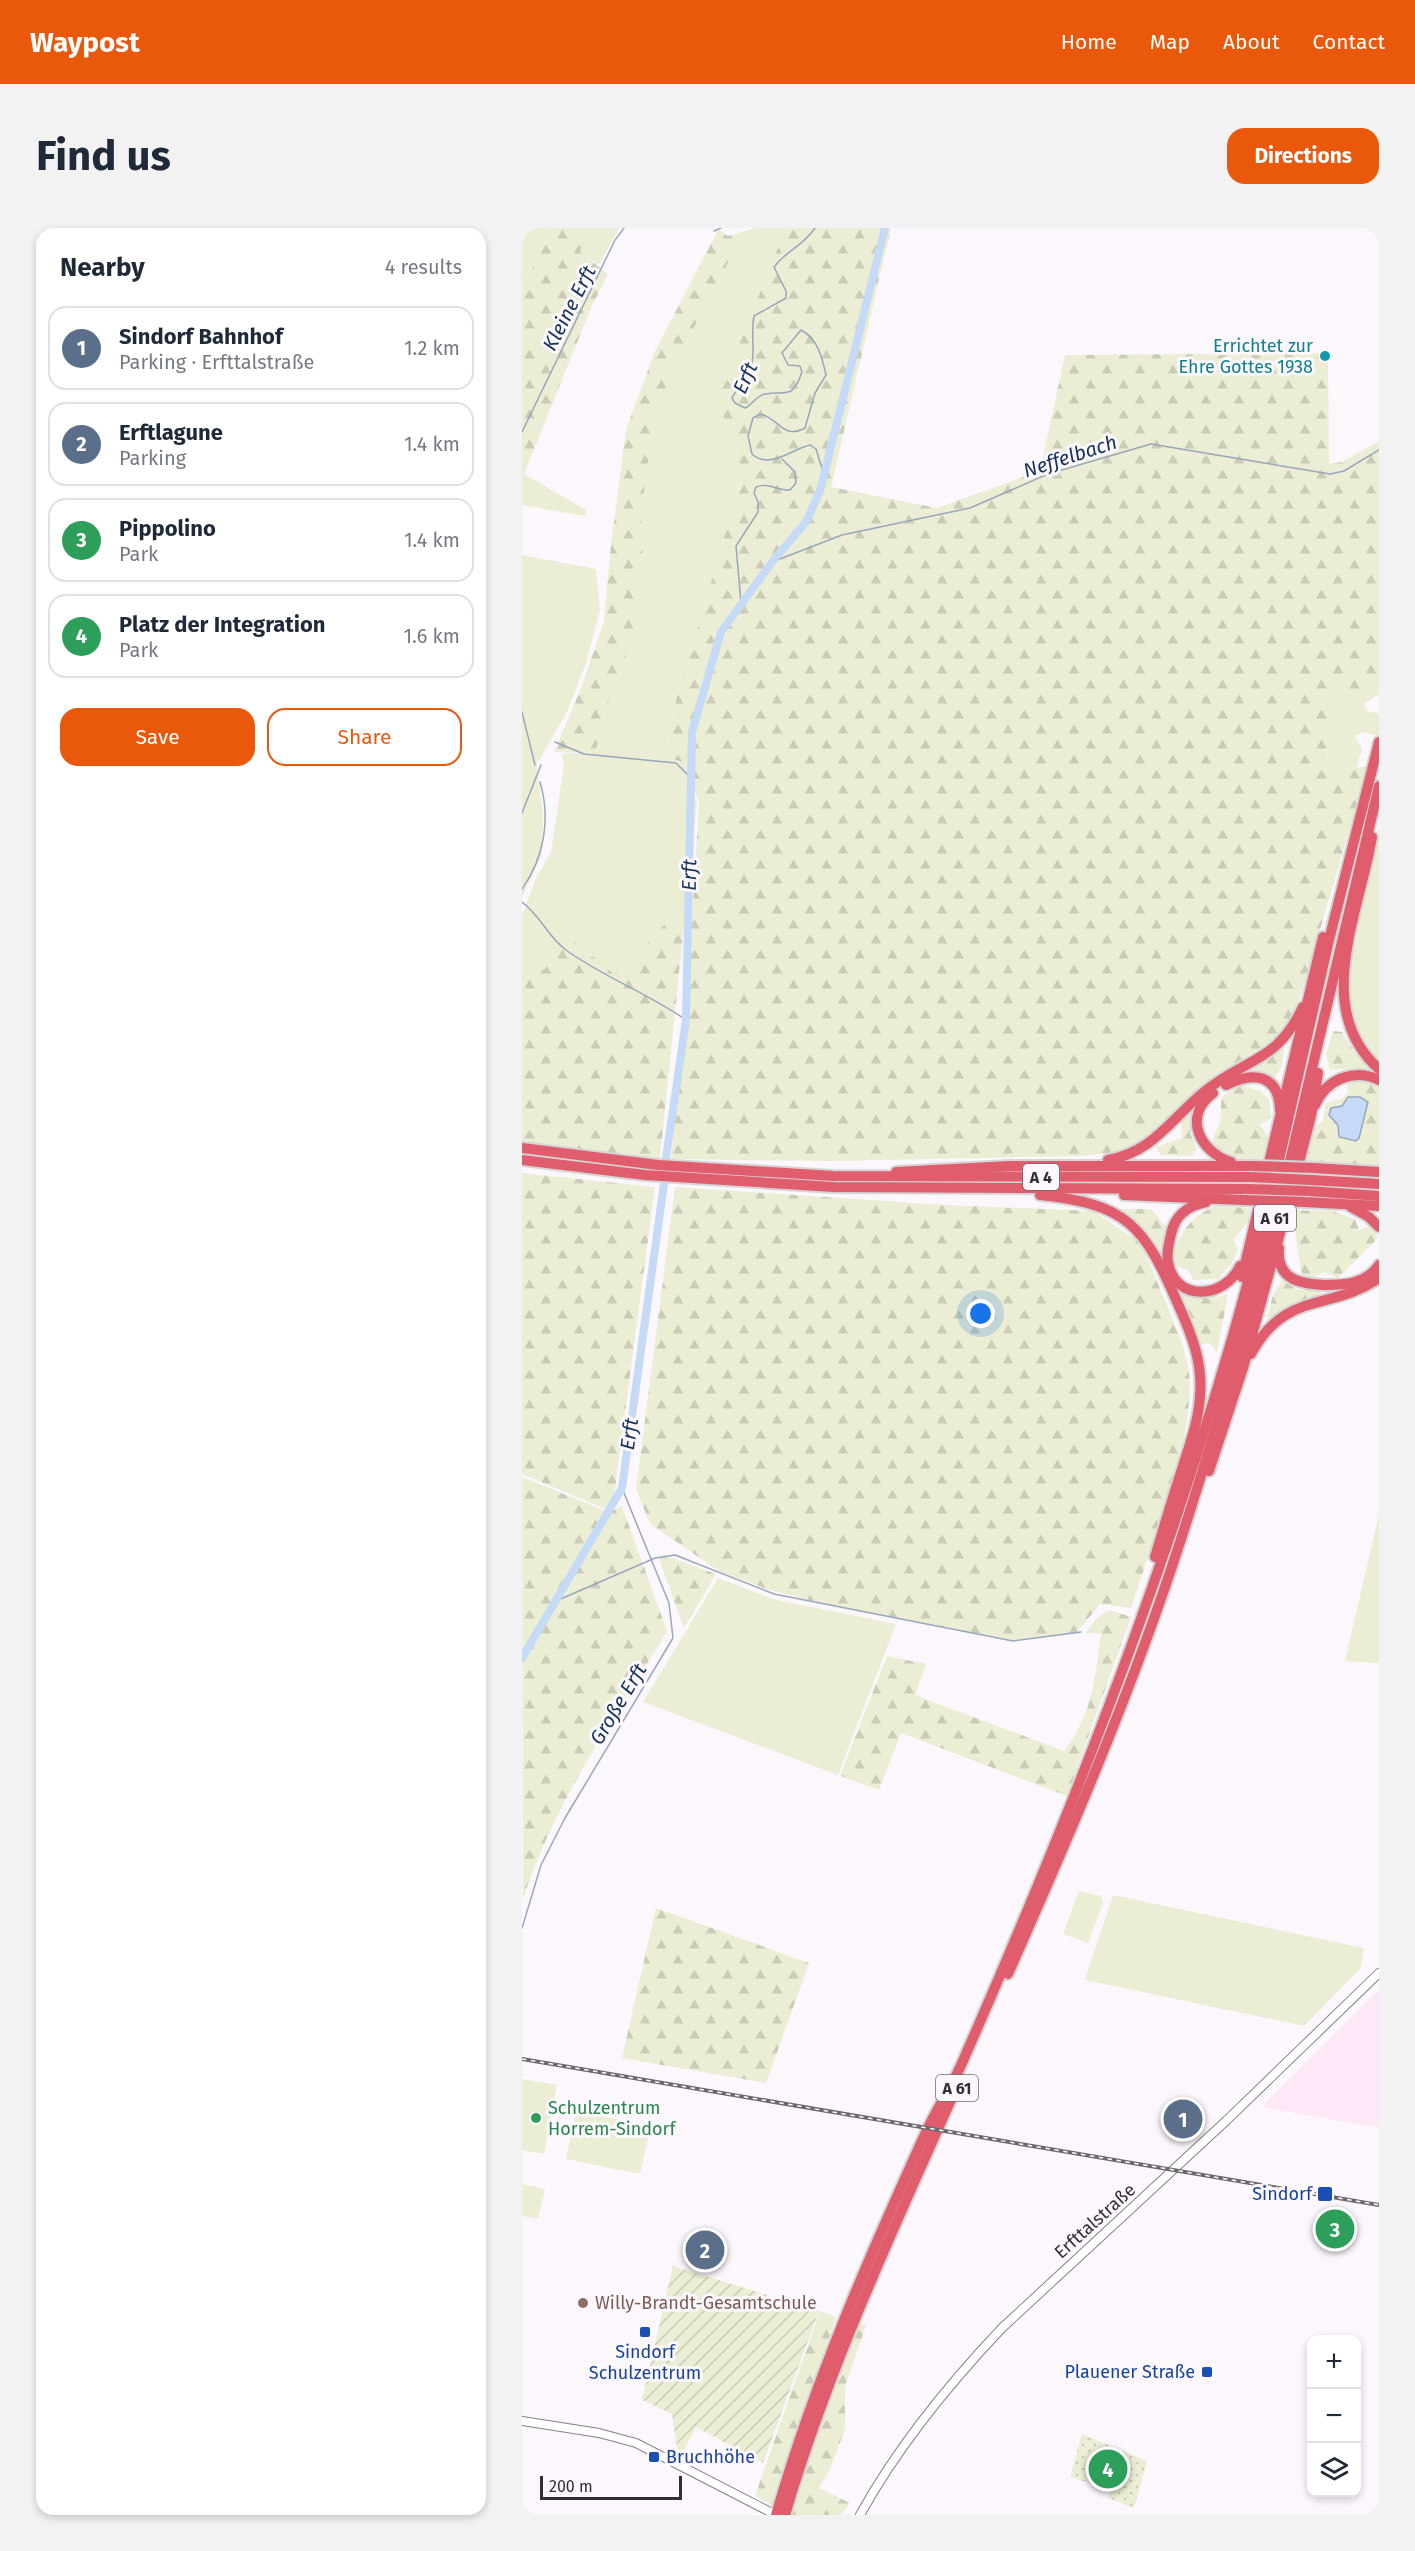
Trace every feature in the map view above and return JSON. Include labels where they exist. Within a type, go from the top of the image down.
[{"type":"highway","name":"A 61","points":[[773,2513],[840,2328],[932,2121],[965,2057],[1055,1843],[1127,1656],[1181,1502],[1231,1340],[1286,1132],[1358,821],[1379,742]]},
{"type":"highway","name":"A 61","points":[[785,2515],[821,2402],[849,2330],[1061,1855],[1097,1768],[1181,1541],[1232,1374],[1283,1189],[1379,786]]},
{"type":"highway","points":[[1379,799],[1346,959],[1343,991],[1344,1011],[1354,1038],[1379,1069]]},
{"type":"highway","points":[[1231,1340],[1246,1252],[1281,1120],[1332,899],[1358,821]]},
{"type":"highway","points":[[1077,1165],[1119,1158],[1149,1145],[1205,1091],[1276,1048],[1292,1028],[1309,996]]},
{"type":"highway","points":[[1181,1541],[1217,1449],[1243,1368],[1280,1235],[1311,1116],[1325,1015]]},
{"type":"highway","points":[[1311,1116],[1322,1094],[1336,1080],[1356,1075],[1379,1080]]},
{"type":"highway","points":[[1248,1166],[1212,1154],[1201,1141],[1197,1119],[1207,1098],[1237,1080],[1249,1076],[1261,1078],[1276,1091],[1281,1120]]},
{"type":"highway","name":"A 4","points":[[522,1148],[658,1165],[833,1176],[1248,1183],[1307,1197],[1379,1196]]},
{"type":"highway","name":"A 4","points":[[522,1160],[645,1175],[768,1185],[928,1190],[1248,1183],[1313,1174],[1379,1184]]},
{"type":"highway","points":[[833,1176],[953,1168],[1077,1165],[1248,1166],[1313,1174],[1377,1171]]},
{"type":"highway","points":[[1001,1189],[1074,1199],[1098,1205],[1116,1214],[1138,1230],[1155,1253],[1193,1340],[1200,1366],[1198,1417],[1139,1608],[1127,1656]]},
{"type":"highway","points":[[1022,1192],[1217,1200],[1307,1197],[1345,1204],[1379,1206]]},
{"type":"highway","points":[[1217,1200],[1185,1210],[1173,1224],[1167,1252],[1168,1265],[1175,1278],[1193,1291],[1204,1292],[1222,1288],[1236,1276],[1246,1252]]},
{"type":"highway","points":[[1345,1204],[1364,1213],[1379,1227]]},
{"type":"highway","points":[[1280,1235],[1278,1254],[1282,1269],[1298,1283],[1351,1284],[1368,1277],[1379,1265]]},
{"type":"highway","points":[[1243,1368],[1262,1336],[1283,1315],[1314,1301],[1359,1289],[1379,1278]]},
{"type":"main road","name":"Erfttalstraße","points":[[860,2515],[921,2421],[969,2363],[1002,2328],[1227,2120],[1379,1973]]},
{"type":"main road","points":[[522,2421],[599,2433],[636,2443],[773,2513]]},
{"type":"shaded area","points":[[1379,1989],[1379,2128],[1262,2107]]},
{"type":"green space","points":[[522,228],[552,228],[522,289]]},
{"type":"green space","points":[[552,228],[590,228],[580,252],[608,274],[591,308],[524,474],[522,473],[522,289]]},
{"type":"green space","points":[[590,228],[619,228],[599,265],[579,252]]},
{"type":"green space","points":[[755,228],[786,228],[717,399],[743,473],[699,623],[685,659],[664,756],[684,762],[697,803],[685,915],[672,916],[639,953],[614,974],[545,969],[522,975],[522,916],[536,878],[551,852],[564,765],[561,754],[595,752],[609,700],[631,641],[643,560],[641,513],[654,420],[673,367],[742,232]]},
{"type":"green space","points":[[786,228],[891,228],[831,487],[937,508],[1040,471],[1065,355],[1328,353],[1329,464],[1342,462],[1379,441],[1379,683],[1369,692],[1333,686],[1326,773],[1368,766],[1297,1008],[1287,1025],[1272,1041],[1217,1074],[1144,1143],[1123,1151],[1082,1156],[830,1161],[671,1159],[686,1020],[699,803],[684,762],[664,757],[685,659],[699,623],[743,473],[717,399]]},
{"type":"green space","points":[[718,230],[728,236],[742,232],[673,367],[654,420],[641,513],[643,560],[631,641],[609,700],[595,753],[554,752],[582,686],[604,621],[611,544],[626,430],[655,351]]},
{"type":"green space","points":[[522,473],[586,510],[585,516],[522,505]]},
{"type":"green space","points":[[522,555],[596,569],[600,610],[586,663],[567,712],[538,762],[536,756],[543,815],[542,854],[522,897]]},
{"type":"green space","points":[[1379,683],[1379,694],[1364,704],[1368,711],[1379,714],[1379,736],[1362,732],[1355,736],[1362,749],[1356,768],[1326,774],[1333,685],[1369,692]]},
{"type":"green space","points":[[1379,826],[1379,1066],[1356,1038],[1345,989]]},
{"type":"green space","points":[[685,915],[660,1158],[522,1144],[522,975],[545,969],[565,934],[614,974],[639,953],[672,916]]},
{"type":"green space","points":[[1333,1031],[1342,1032],[1354,1052],[1372,1069],[1371,1072],[1354,1068],[1330,1070],[1326,1054]]},
{"type":"green space","points":[[1284,1046],[1282,1066],[1274,1079],[1252,1069]]},
{"type":"green space","points":[[1347,1081],[1379,1084],[1379,1165],[1304,1162],[1312,1130],[1323,1120],[1326,1103],[1343,1098],[1348,1092]]},
{"type":"green space","points":[[1242,1086],[1259,1090],[1269,1099],[1271,1118],[1260,1125],[1269,1138],[1265,1160],[1238,1159],[1213,1145],[1220,1122],[1221,1100],[1232,1090]]},
{"type":"green space","points":[[1192,1110],[1190,1133],[1197,1149],[1191,1156],[1161,1155],[1156,1147],[1182,1138],[1181,1123]]},
{"type":"green space","points":[[522,1173],[655,1187],[614,1496],[608,1510],[522,1474]]},
{"type":"green space","points":[[675,1187],[946,1205],[1093,1211],[1135,1239],[1146,1254],[1179,1335],[1187,1361],[1190,1387],[1181,1450],[1172,1484],[1131,1608],[1100,1604],[1077,1632],[1013,1640],[846,1609],[769,1590],[719,1571],[650,1524],[636,1489]]},
{"type":"green space","points":[[1215,1206],[1250,1208],[1249,1221],[1233,1240],[1238,1249],[1232,1263],[1218,1279],[1193,1280],[1188,1270],[1176,1266],[1172,1255],[1180,1238],[1193,1220]]},
{"type":"green space","points":[[1120,1209],[1151,1209],[1167,1228],[1163,1251],[1160,1252],[1146,1231]]},
{"type":"green space","points":[[1292,1210],[1332,1211],[1355,1219],[1359,1230],[1372,1225],[1378,1238],[1338,1278],[1325,1272],[1308,1280],[1301,1272]]},
{"type":"green space","points":[[1282,1280],[1298,1290],[1320,1290],[1321,1295],[1290,1307],[1271,1319],[1267,1318],[1273,1295]]},
{"type":"green space","points":[[1182,1291],[1205,1298],[1228,1294],[1217,1353],[1210,1343],[1201,1344],[1179,1293]]},
{"type":"green space","points":[[522,1477],[608,1512],[622,1506],[667,1631],[568,1795],[551,1828],[523,1899]]},
{"type":"green space","points":[[1379,1514],[1379,1663],[1345,1661]]},
{"type":"green space","points":[[670,1557],[716,1574],[684,1628],[661,1565],[660,1558]]},
{"type":"green space","points":[[718,1578],[773,1599],[896,1624],[838,1775],[643,1702]]},
{"type":"green space","points":[[1110,1610],[1131,1617],[1067,1796],[901,1733],[879,1790],[840,1776],[887,1656],[926,1664],[915,1695],[1064,1751],[1074,1737],[1087,1709],[1094,1681],[1101,1634],[1085,1633],[1096,1619]]},
{"type":"green space","points":[[1079,1891],[1101,1896],[1103,1903],[1088,1943],[1063,1934]]},
{"type":"green space","points":[[1113,1895],[1364,1948],[1360,1969],[1304,2026],[1085,1980]]},
{"type":"green space","points":[[656,1908],[809,1963],[766,2083],[622,2058]]},
{"type":"green space","name":"Schulzentrum Horrem-Sindorf","points":[[522,2079],[557,2085],[544,2154],[522,2150]]},
{"type":"green space","points":[[576,2111],[651,2126],[640,2174],[566,2159]]},
{"type":"green space","name":"Schulzentrum Horrem-Sindorf","points":[[522,2184],[545,2189],[538,2219],[522,2216]]},
{"type":"green space","points":[[673,2266],[819,2311],[763,2463],[696,2427],[679,2460],[672,2414],[642,2400]]},
{"type":"green space","points":[[820,2311],[836,2317],[772,2505],[755,2496]]},
{"type":"green space","points":[[858,2323],[866,2326],[845,2386],[845,2429],[830,2469],[819,2488],[850,2503],[841,2515],[792,2515],[807,2461]]},
{"type":"green space","points":[[1082,2434],[1147,2461],[1134,2508],[1108,2498],[1110,2489],[1070,2477]]},
{"type":"water","points":[[1348,1097],[1360,1097],[1368,1102],[1359,1138],[1356,1141],[1339,1137],[1338,1125],[1329,1115],[1331,1108],[1342,1106]]},
{"type":"waterway","name":"Kleine Erft","points":[[522,432],[615,240],[624,228]]},
{"type":"waterway","points":[[714,231],[721,228]]},
{"type":"waterway","name":"Erft","points":[[815,228],[805,240],[774,267],[786,291],[786,298],[754,316],[751,367],[748,377],[732,398],[735,403],[745,408],[762,395],[791,391],[802,372],[800,366],[788,365],[782,353],[801,330],[812,338],[826,375],[815,393],[805,428],[798,431],[786,430],[760,414],[753,418],[748,436],[752,454],[766,460],[781,457],[810,445],[816,449],[824,475]]},
{"type":"waterway","name":"Erft","points":[[666,1158],[686,1020],[692,732],[721,632],[772,562],[806,522],[820,491],[885,228]]},
{"type":"waterway","name":"Neffelbach","points":[[772,562],[842,535],[970,508],[1048,474],[1151,444],[1330,474],[1344,471],[1379,450]]},
{"type":"waterway","name":"Erft","points":[[741,603],[736,546],[758,512],[758,502],[754,493],[756,487],[790,490],[796,483],[795,472],[782,459]]},
{"type":"waterway","name":"Kleine Erft","points":[[522,712],[535,765]]},
{"type":"waterway","points":[[555,742],[584,754],[676,763],[691,778]]},
{"type":"waterway","points":[[522,813],[541,765]]},
{"type":"waterway","name":"Kleine Erft","points":[[522,889],[536,864],[543,838],[545,810],[540,782]]},
{"type":"waterway","points":[[522,902],[566,950],[686,1020]]},
{"type":"waterway","name":"Erft","points":[[522,1658],[622,1488],[664,1184]]},
{"type":"waterway","name":"Große Erft","points":[[522,1928],[541,1865],[565,1818],[673,1638],[669,1603],[622,1488]]},
{"type":"waterway","points":[[556,1601],[655,1558],[675,1555],[774,1594],[1013,1641],[1081,1632]]},
{"type":"railway","points":[[522,2059],[1379,2205]]},
{"type":"place","name":"Errichtet zur Ehre Gottes 1938","points":[[1325,356]]},
{"type":"place","name":"Schulzentrum Horrem-Sindorf","points":[[536,2118]]},
{"type":"place","name":"Sindorf Bahnhof","points":[[1183,2119]]},
{"type":"place","name":"Sindorf","points":[[1325,2194]]},
{"type":"place","name":"Pippolino","points":[[1335,2229]]},
{"type":"place","name":"Erftlagune","points":[[705,2250]]},
{"type":"place","name":"Willy-Brandt-Gesamtschule","points":[[583,2303]]},
{"type":"place","name":"Sindorf Schulzentrum","points":[[645,2332]]},
{"type":"place","name":"Plauener Straße","points":[[1207,2372]]},
{"type":"place","name":"Bruchhöhe","points":[[654,2457]]},
{"type":"place","name":"Platz der Integration","points":[[1108,2469]]}]
